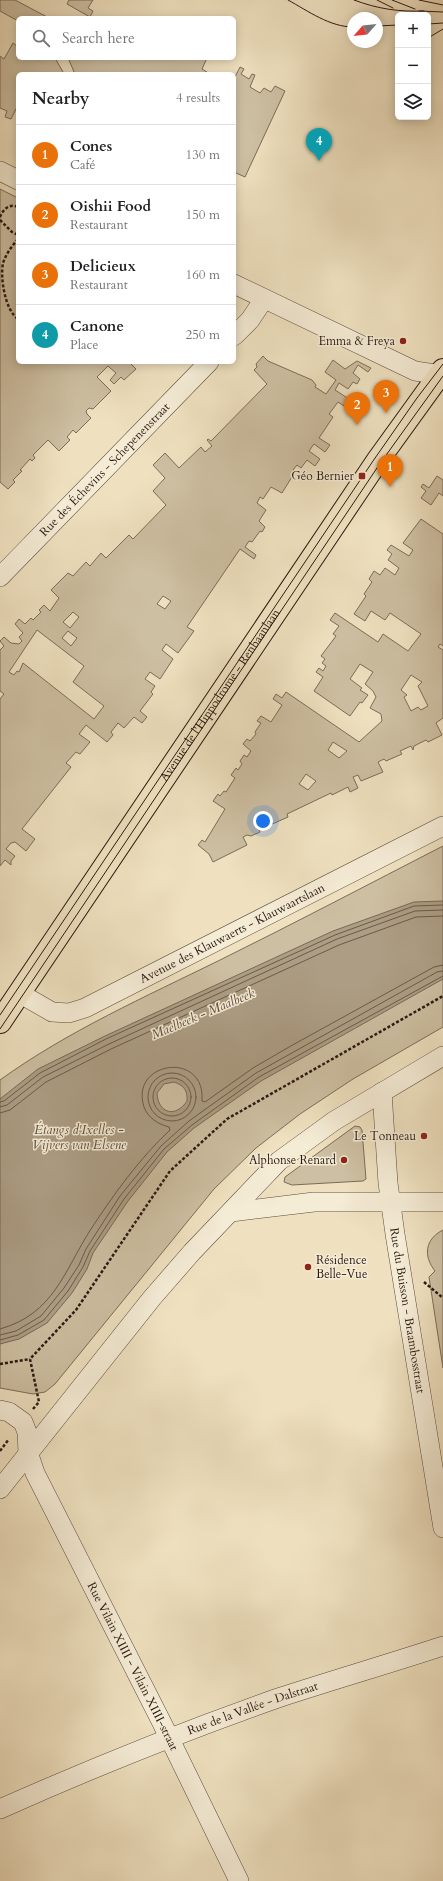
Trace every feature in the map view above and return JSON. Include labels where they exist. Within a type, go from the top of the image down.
[{"type":"main road","name":"Avenue de l'Hippodrome - Renbaanlaan","points":[[0,1022],[378,460],[442,373]]},
{"type":"street","points":[[0,171],[16,179]]},
{"type":"street","points":[[236,285],[414,371],[442,373]]},
{"type":"street","points":[[236,334],[250,320],[264,299]]},
{"type":"street","name":"Rue des Échevins - Schepenenstraat","points":[[0,577],[207,364]]},
{"type":"street","name":"Avenue des Klauwaerts - Klauwaartslaan","points":[[19,993],[52,1012],[69,1013],[85,1008],[443,826]]},
{"type":"street","points":[[0,1489],[152,1298],[279,1161],[334,1121],[443,1056]]},
{"type":"street","name":"Rue du Buisson - Braambosstraat","points":[[382,1092],[391,1202],[443,1528]]},
{"type":"street","points":[[231,1212],[314,1202],[443,1202]]},
{"type":"street","name":"Rue Vilain XIIII - Vilain XIIII-straat","points":[[0,1410],[9,1412],[23,1422],[27,1432],[28,1452],[35,1473],[169,1738],[239,1881]]},
{"type":"street","name":"Rue de la Vallée - Dalstraat","points":[[0,1809],[102,1764],[169,1738],[279,1698],[443,1646]]},
{"type":"path","points":[[0,217],[2,212],[8,207],[14,205],[16,206]]},
{"type":"path","points":[[0,220],[16,234]]},
{"type":"path","points":[[16,241],[3,263],[1,278],[6,300],[16,318]]},
{"type":"path","points":[[0,1364],[30,1359],[76,1310],[170,1171],[227,1119],[443,996]]},
{"type":"path","points":[[424,1282],[443,1298]]},
{"type":"path","points":[[30,1359],[39,1402]]},
{"type":"shaded area","points":[[0,0],[15,0],[45,16],[16,16],[16,20],[0,11]]},
{"type":"shaded area","points":[[69,0],[93,0],[88,8],[93,11],[90,16],[88,16],[67,4]]},
{"type":"shaded area","points":[[13,43],[16,45],[16,60],[56,60],[63,72],[16,72],[16,109],[11,119],[5,117],[7,111],[0,108],[0,56],[4,59]]},
{"type":"shaded area","points":[[69,60],[206,60],[202,69],[207,72],[74,72]]},
{"type":"shaded area","points":[[240,67],[244,69],[241,74],[249,79],[252,74],[255,75],[250,87],[260,93],[264,88],[271,92],[275,86],[285,91],[245,177],[236,173],[236,75]]},
{"type":"shaded area","points":[[0,189],[16,197],[16,364],[131,364],[136,369],[124,380],[121,377],[114,384],[110,380],[116,373],[108,366],[97,377],[111,391],[93,409],[89,408],[86,411],[91,418],[76,433],[73,430],[67,437],[70,440],[59,451],[48,440],[33,455],[35,458],[32,461],[30,459],[20,470],[22,471],[13,480],[15,482],[8,489],[0,482]]},
{"type":"shaded area","points":[[263,356],[268,361],[312,380],[316,385],[315,387],[326,394],[336,380],[325,372],[333,360],[345,369],[357,361],[371,368],[368,372],[358,365],[353,373],[360,379],[357,384],[353,382],[348,389],[339,383],[335,390],[349,399],[344,406],[338,402],[329,414],[333,417],[319,438],[330,445],[325,452],[314,444],[309,451],[320,459],[315,466],[307,460],[301,468],[297,465],[293,470],[295,472],[282,493],[271,487],[263,499],[260,497],[257,503],[266,510],[259,521],[265,527],[252,542],[249,541],[245,547],[256,555],[254,559],[240,549],[187,627],[194,631],[178,653],[166,644],[162,650],[173,659],[160,679],[150,672],[145,679],[155,686],[151,692],[153,694],[140,711],[147,717],[142,723],[134,717],[124,728],[118,723],[111,732],[113,735],[107,742],[86,725],[79,734],[90,742],[80,754],[76,752],[66,763],[71,767],[22,829],[35,839],[26,851],[15,842],[11,843],[6,849],[15,856],[11,861],[11,865],[5,860],[0,866],[0,699],[4,694],[0,691],[0,650],[4,646],[0,641],[4,637],[11,643],[19,644],[22,641],[19,637],[23,633],[15,624],[19,619],[25,624],[31,618],[33,620],[41,612],[39,610],[44,605],[50,611],[59,598],[51,590],[68,573],[73,576],[86,562],[90,566],[101,553],[106,558],[129,535],[133,539],[166,505],[153,491],[165,478],[153,465],[165,453],[179,468],[201,447],[205,452],[212,446],[207,440],[208,439],[211,441],[267,384],[254,370],[257,367],[256,364]],"holes":[[[163,596],[171,601],[165,609],[157,604]],[[73,612],[79,617],[70,628],[63,622]],[[37,630],[84,666],[73,682],[104,706],[94,719],[23,663],[19,672],[17,671],[14,675],[9,672]],[[68,631],[77,638],[71,646],[62,638]]]},
{"type":"shaded area","points":[[437,476],[443,480],[443,496],[439,493],[431,505],[421,498],[426,491],[421,487],[423,484],[429,488]]},
{"type":"shaded area","points":[[421,519],[443,534],[443,646],[440,644],[438,647],[443,650],[443,718],[436,723],[442,735],[428,742],[426,740],[414,746],[413,750],[411,746],[400,751],[402,754],[386,761],[384,759],[378,762],[383,772],[361,781],[358,775],[353,777],[358,788],[350,792],[348,787],[332,795],[331,793],[287,814],[288,817],[259,830],[260,832],[251,836],[247,835],[243,837],[247,845],[213,862],[209,854],[198,845],[202,840],[205,842],[225,809],[213,801],[218,794],[220,796],[224,791],[226,792],[235,778],[231,775],[236,768],[238,770],[242,764],[240,761],[244,755],[247,757],[251,751],[243,744],[247,739],[250,741],[256,734],[255,732],[261,723],[257,721],[261,716],[271,722],[282,705],[273,699],[276,694],[282,698],[286,692],[359,742],[382,721],[381,714],[370,708],[376,697],[373,691],[365,684],[373,672],[360,664],[350,679],[362,688],[360,690],[368,695],[362,703],[360,702],[350,716],[314,691],[323,677],[316,672],[319,668],[323,671],[326,666],[322,663],[325,659],[321,656],[336,636],[333,634],[339,626],[330,620],[335,613],[378,642],[383,634],[408,651],[421,634],[390,613],[385,620],[371,611],[365,621],[354,614],[366,596],[364,594],[372,582],[369,579],[374,571],[380,575],[385,568],[395,575],[399,568],[388,560],[392,554],[387,550],[391,545],[409,556],[413,550],[403,543]],"holes":[[[411,675],[422,682],[418,686],[428,706],[421,710],[418,707],[411,711],[404,697],[407,695],[401,690]],[[333,742],[347,751],[339,758],[328,750]],[[306,774],[316,781],[308,790],[299,784]]]},
{"type":"shaded area","name":"Étangs d'Ixelles - Vijvers van Elsene","points":[[443,846],[443,1027],[353,1079],[300,1114],[256,1148],[214,1189],[55,1384],[45,1392],[33,1394],[0,1388],[0,1080],[26,1062],[80,1030],[276,932]]},
{"type":"shaded area","points":[[355,1126],[360,1127],[362,1130],[366,1179],[363,1181],[292,1185],[284,1182],[285,1177]]},
{"type":"shaded area","points":[[443,1230],[443,1368],[429,1277],[435,1271],[429,1260],[428,1248],[432,1238]]},
{"type":"water","name":"Étangs d'Ixelles - Vijvers van Elsene","points":[[443,901],[443,979],[261,1081],[194,1128],[167,1152],[128,1201],[93,1253],[87,1269],[72,1293],[47,1323],[19,1339],[0,1344],[0,1099],[38,1069],[105,1036],[333,931],[414,902]],"holes":[[[174,1082],[186,1091],[187,1101],[178,1110],[168,1111],[161,1106],[157,1093],[164,1084]]]},
{"type":"tram line","points":[[288,0],[328,21],[347,26]]},
{"type":"tram line","points":[[354,0],[372,6],[389,9],[424,11]]},
{"type":"tram line","points":[[377,0],[393,8]]},
{"type":"tram line","points":[[392,0],[415,9]]},
{"type":"tram line","points":[[419,0],[443,5]]},
{"type":"tram line","points":[[419,11],[443,12]]},
{"type":"tram line","points":[[431,24],[443,23]]},
{"type":"tram line","points":[[383,26],[395,25]]},
{"type":"tram line","points":[[431,36],[443,29]]},
{"type":"tram line","points":[[0,1015],[373,461],[443,364]]},
{"type":"tram line","points":[[0,1029],[379,465],[443,376]]},
{"type":"place","name":"Canone","points":[[319,161]]},
{"type":"place","name":"Emma & Freya","points":[[403,341]]},
{"type":"place","name":"Delicieux","points":[[386,413]]},
{"type":"place","name":"Oishii Food","points":[[357,425]]},
{"type":"place","name":"Géo Bernier","points":[[362,476]]},
{"type":"place","name":"Cones","points":[[390,487]]},
{"type":"place","name":"Le Tonneau","points":[[424,1136]]},
{"type":"place","name":"Alphonse Renard","points":[[344,1160]]},
{"type":"place","name":"Résidence Belle-Vue","points":[[308,1267]]},
{"type":"water label","name":"Maelbeek - Maalbeek","points":[[203,1014]]}]
